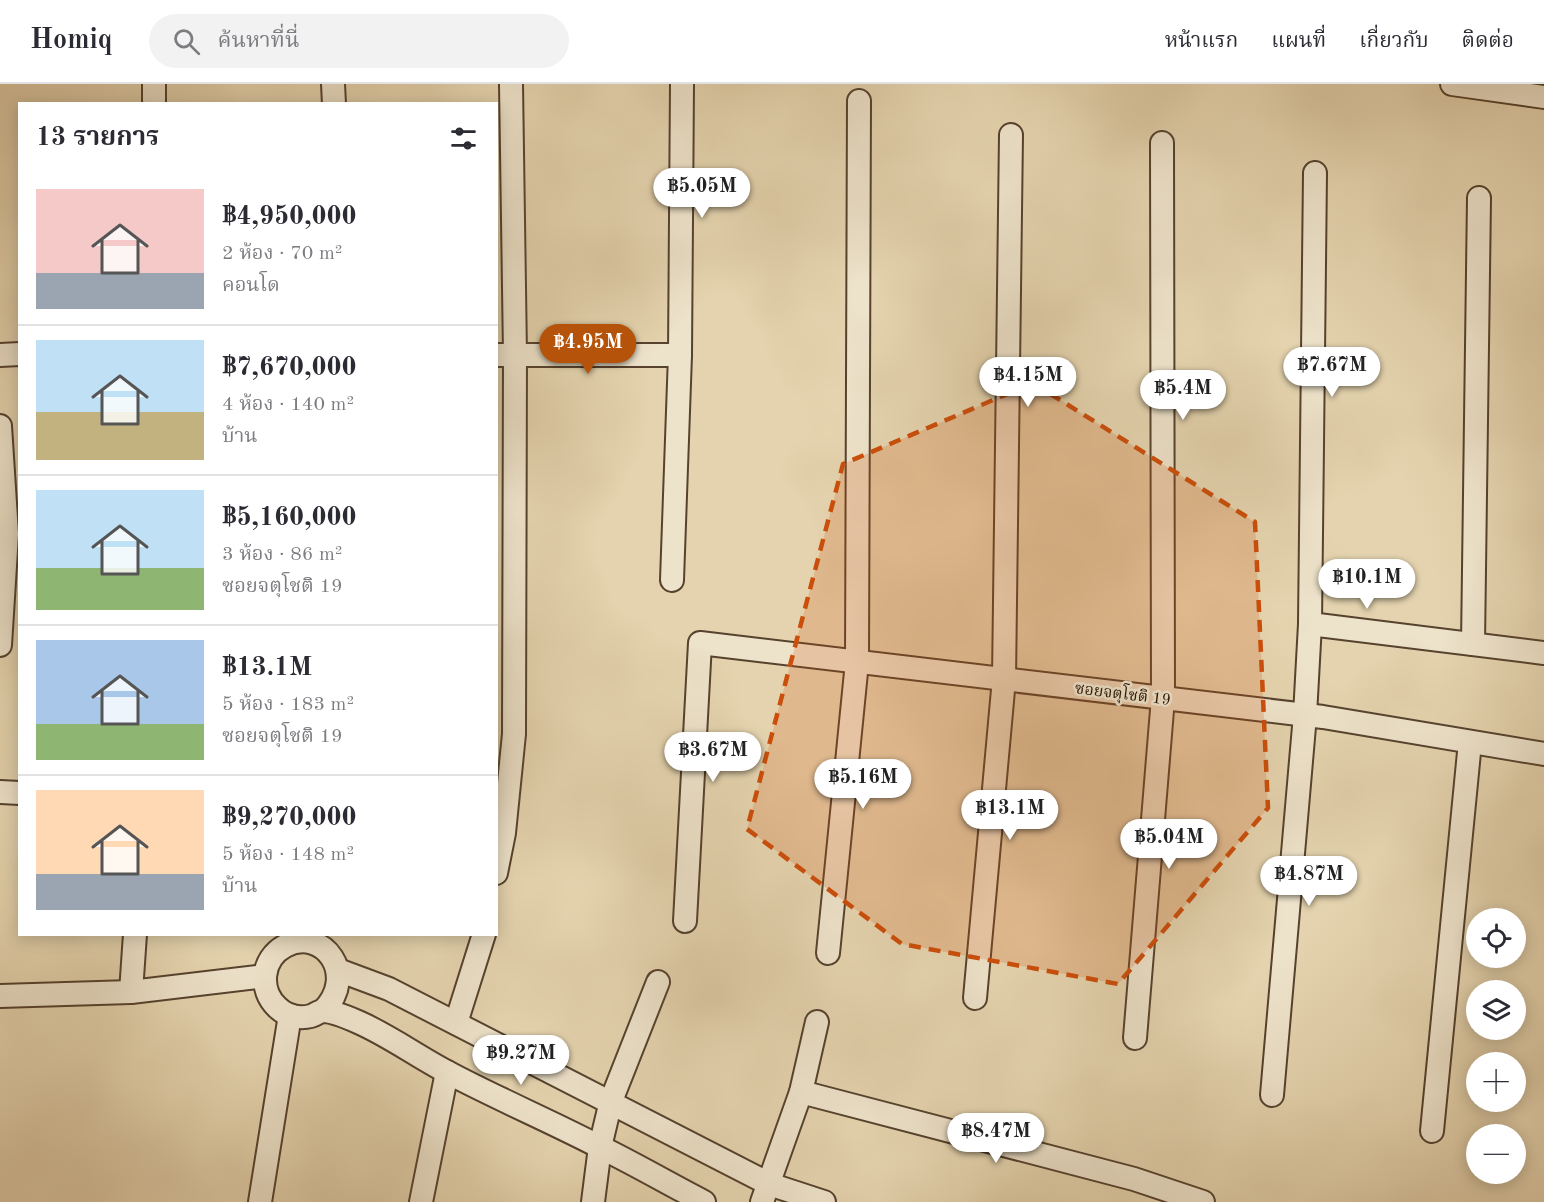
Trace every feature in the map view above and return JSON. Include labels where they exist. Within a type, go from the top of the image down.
[{"type":"street","points":[[154,84],[154,102]]},
{"type":"street","points":[[333,84],[334,102]]},
{"type":"street","points":[[498,863],[504,833],[514,734],[506,355],[511,84]]},
{"type":"street","points":[[672,580],[680,354],[682,84]]},
{"type":"street","points":[[1452,84],[1544,97]]},
{"type":"street","points":[[828,953],[857,662],[859,100]]},
{"type":"street","points":[[975,998],[1005,679],[1011,135]]},
{"type":"street","points":[[1135,1038],[1163,698],[1162,143]]},
{"type":"street","points":[[1272,1095],[1305,715],[1310,624],[1315,173]]},
{"type":"street","points":[[1473,644],[1479,198]]},
{"type":"street","points":[[0,355],[18,354]]},
{"type":"street","points":[[506,355],[680,354]]},
{"type":"street","points":[[0,426],[7,534],[0,645]]},
{"type":"street","points":[[1310,624],[1544,652]]},
{"type":"street","name":"ซอยจตุโชติ 19","points":[[685,921],[700,643],[1305,715],[1544,754]]},
{"type":"street","points":[[1432,1131],[1470,742]]},
{"type":"street","points":[[0,792],[18,793]]},
{"type":"street","points":[[131,992],[135,936]]},
{"type":"street","points":[[456,1023],[483,936]]},
{"type":"street","points":[[310,939],[327,952],[338,970],[339,985],[334,1000],[322,1011],[301,1018],[279,1009],[270,1000],[265,988],[265,976],[268,964],[275,953],[297,942],[310,939]]},
{"type":"street","points":[[338,970],[389,989],[611,1101],[765,1193],[824,1202]]},
{"type":"street","points":[[0,996],[131,992],[265,976]]},
{"type":"street","points":[[593,1202],[600,1147],[611,1101],[658,982]]},
{"type":"street","points":[[322,1011],[358,1022],[409,1048],[447,1072],[600,1147],[704,1202]]},
{"type":"street","points":[[260,1202],[290,1015]]},
{"type":"street","points":[[765,1193],[801,1092],[816,1022]]},
{"type":"street","points":[[421,1202],[447,1072]]},
{"type":"street","points":[[801,1092],[1134,1179],[1203,1202]]},
{"type":"highlighted area","points":[[1033,383],[1255,522],[1268,808],[1118,984],[902,944],[747,829],[843,464]]}]
